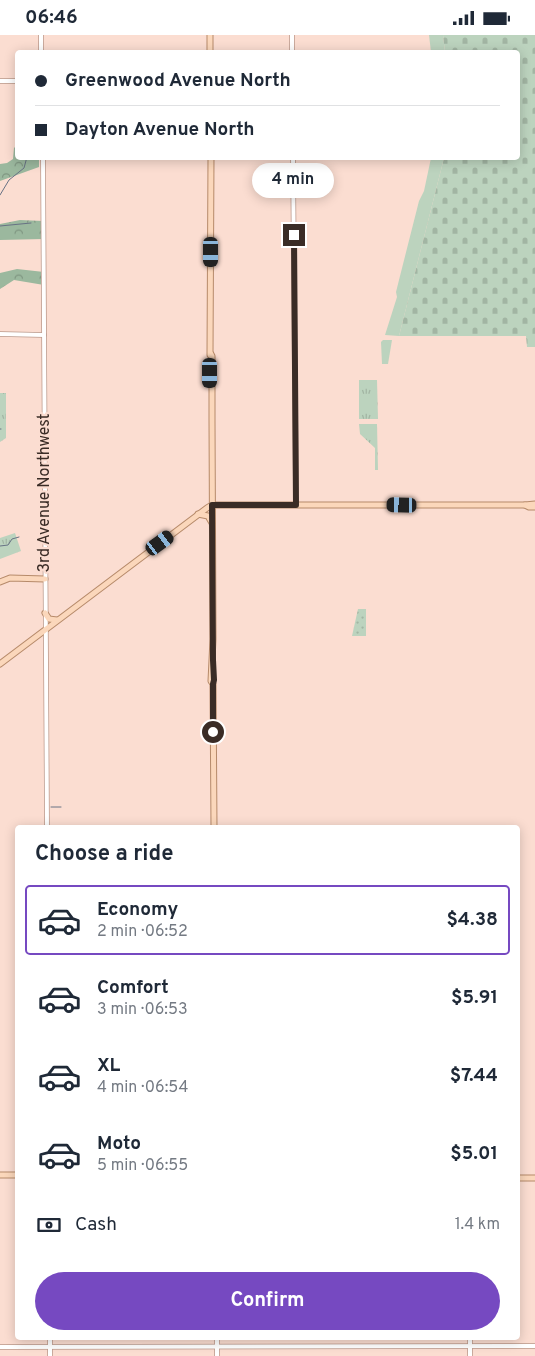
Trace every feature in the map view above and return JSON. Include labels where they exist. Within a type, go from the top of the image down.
[{"type":"main road","points":[[210,35],[210,50]]},
{"type":"main road","points":[[211,160],[209,299],[213,404],[213,660],[211,668],[213,684],[214,825]]},
{"type":"main road","points":[[0,664],[212,505],[525,505],[529,507],[535,505]]},
{"type":"main road","points":[[198,514],[208,516],[212,523]]},
{"type":"main road","points":[[2,581],[12,578],[46,579]]},
{"type":"main road","points":[[45,613],[49,619],[58,620]]},
{"type":"main road","points":[[0,1175],[15,1175]]},
{"type":"main road","points":[[520,1178],[535,1179]]},
{"type":"street","points":[[41,35],[41,50]]},
{"type":"street","points":[[292,35],[292,50]]},
{"type":"street","points":[[0,81],[15,81]]},
{"type":"street","name":"3rd Avenue Northwest","points":[[43,160],[47,825]]},
{"type":"street","points":[[293,160],[296,505]]},
{"type":"street","points":[[0,334],[44,335]]},
{"type":"street","points":[[50,1340],[50,1356]]},
{"type":"street","points":[[217,1340],[217,1356]]},
{"type":"street","points":[[470,1340],[470,1356]]},
{"type":"street","points":[[0,1347],[535,1346]]},
{"type":"green space","points":[[429,35],[443,35],[445,50],[431,50]]},
{"type":"green space","points":[[443,35],[535,35],[535,347],[527,347],[526,336],[399,336],[443,160],[520,160],[520,50],[445,50]]},
{"type":"green space","points":[[14,148],[15,160],[39,160],[39,167],[0,181],[0,164],[7,163],[13,159]]},
{"type":"green space","points":[[431,160],[443,160],[399,336],[385,335],[397,297],[396,292],[419,201],[424,191]]},
{"type":"green space","points":[[20,220],[43,221],[44,239],[0,240],[0,224]]},
{"type":"green space","points":[[17,269],[44,272],[44,285],[14,280],[0,289],[0,273]]},
{"type":"green space","points":[[383,340],[392,340],[388,364],[382,364],[381,342]]},
{"type":"green space","points":[[359,380],[377,380],[378,419],[359,419]]},
{"type":"green space","points":[[0,393],[6,393],[6,438],[0,442]]},
{"type":"green space","points":[[359,424],[377,424],[378,470],[375,470],[375,448],[360,434]]},
{"type":"green space","points":[[15,533],[21,551],[0,559],[0,538]]},
{"type":"green space","points":[[358,609],[366,609],[366,636],[352,636]]},
{"type":"waterway","points":[[0,195],[9,180],[24,168],[26,160]]},
{"type":"waterway","points":[[0,226],[31,223]]},
{"type":"waterway","points":[[0,546],[8,545],[12,539],[19,537]]},
{"type":"waterway","points":[[51,807],[61,807]]},
{"type":"route","points":[[213,732],[212,505],[296,505],[294,235]]}]
